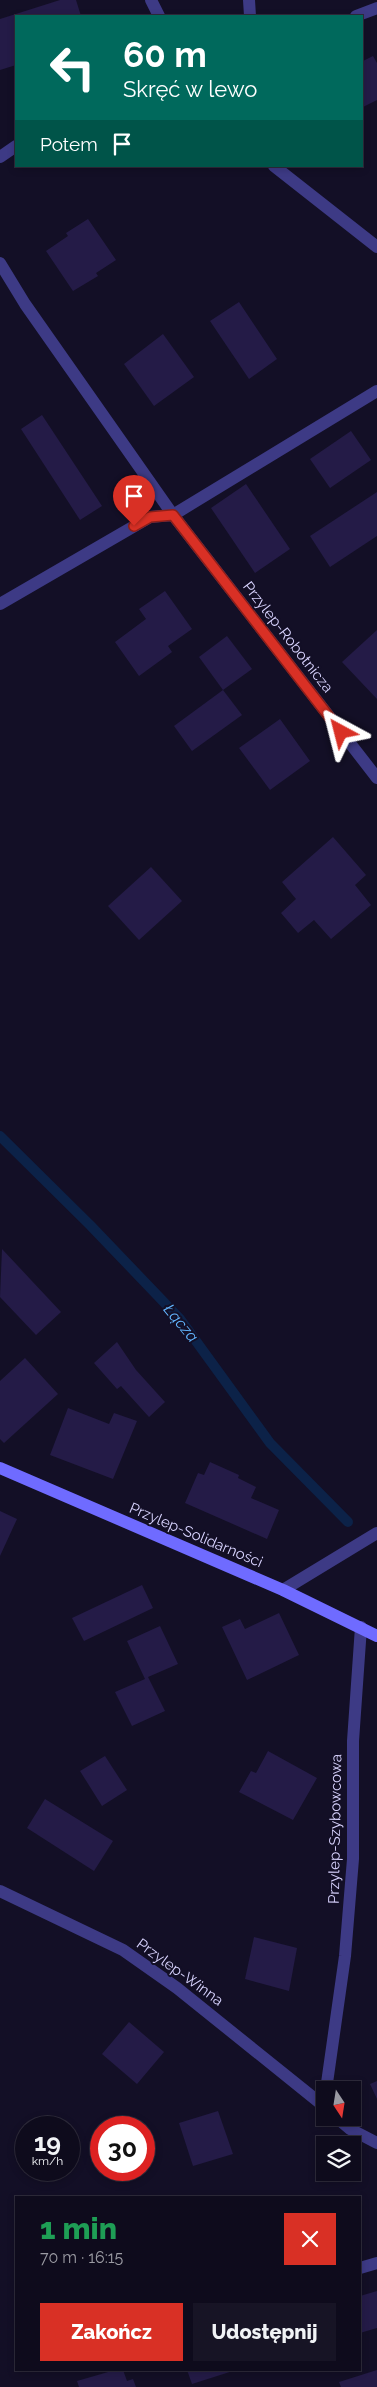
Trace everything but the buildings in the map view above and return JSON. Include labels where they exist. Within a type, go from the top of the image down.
[{"type":"main road","name":"Przylep-Solidarności","points":[[0,1468],[283,1590],[377,1636]]},
{"type":"street","points":[[151,0],[158,15]]},
{"type":"street","points":[[249,0],[250,15]]},
{"type":"street","points":[[359,15],[377,8]]},
{"type":"street","points":[[0,157],[15,147]]},
{"type":"street","points":[[275,167],[377,248]]},
{"type":"street","name":"Przylep-Robotnicza","points":[[0,262],[25,304],[173,515],[377,778]]},
{"type":"street","points":[[0,604],[150,517],[173,515],[377,391]]},
{"type":"street","points":[[283,1590],[377,1533]]},
{"type":"street","name":"Przylep-Szybowcowa","points":[[327,2081],[345,1956],[353,1859],[353,1741],[361,1627]]},
{"type":"street","name":"Przylep-Winna","points":[[0,1891],[122,1950],[185,1994],[316,2098]]},
{"type":"street","points":[[346,2126],[377,2143]]},
{"type":"street","points":[[361,2268],[377,2263]]},
{"type":"waterway","name":"Łącza","points":[[0,1136],[90,1225],[180,1319],[270,1443],[348,1522]]},
{"type":"route","points":[[134,526],[150,517],[173,515],[341,732]]}]
